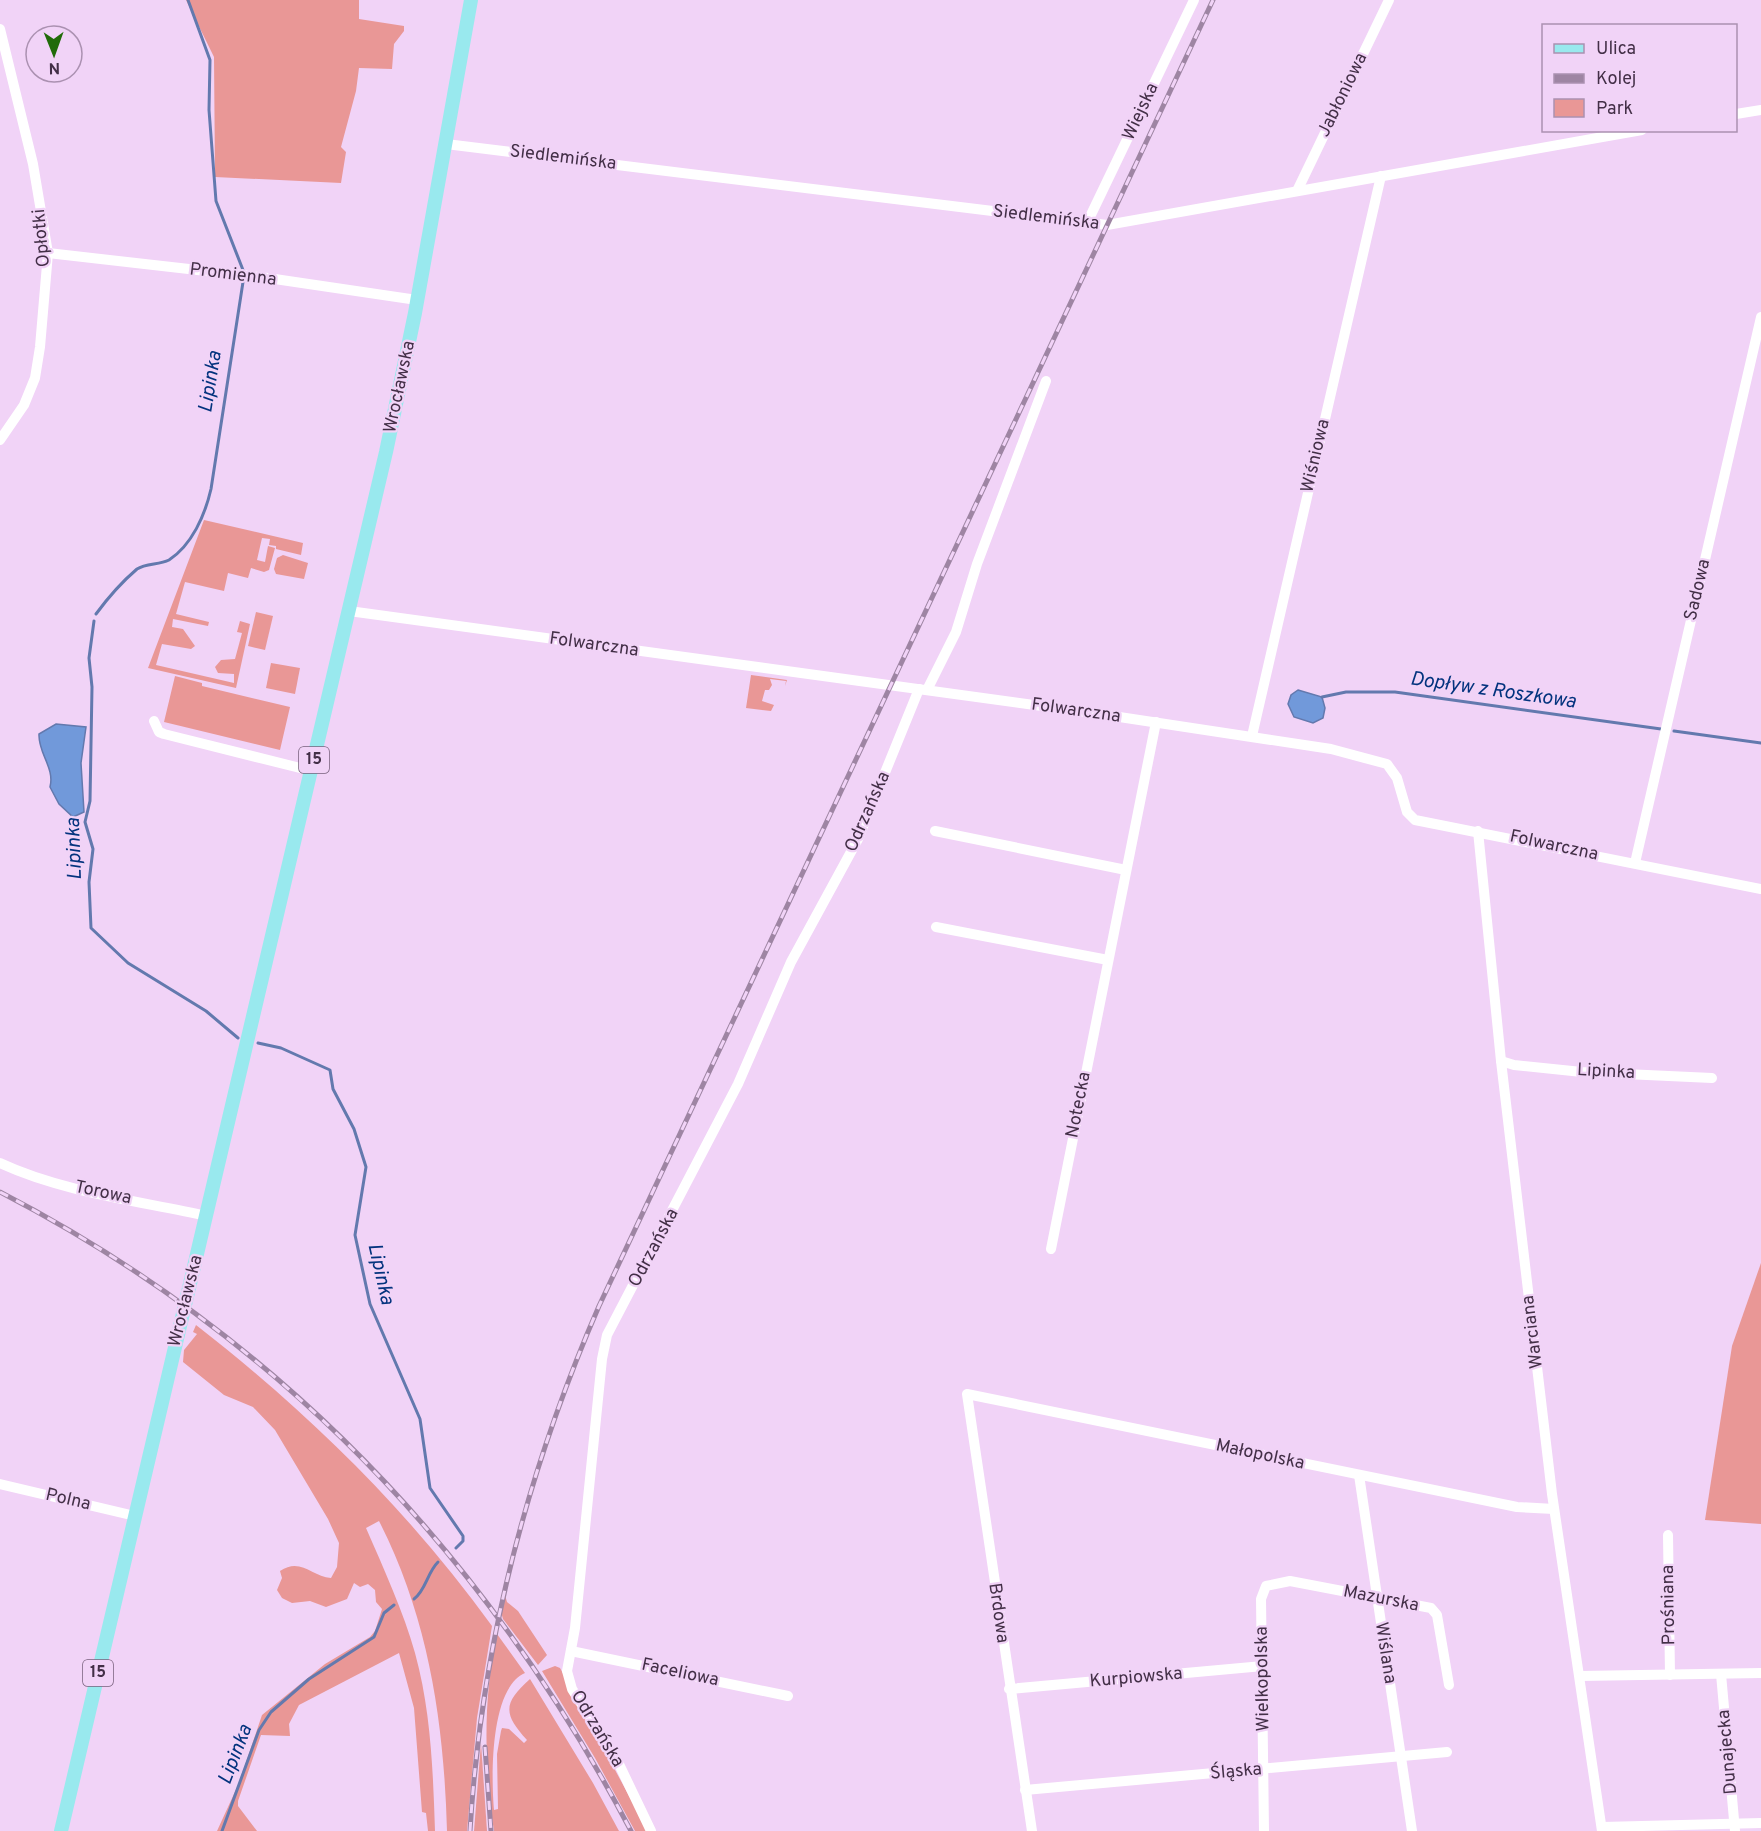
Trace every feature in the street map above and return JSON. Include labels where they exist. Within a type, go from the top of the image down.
[{"type":"main road","name":"Wrocławska","points":[[61,1831],[349,611],[417,300],[471,0]]},
{"type":"street","name":"Wiejska","points":[[1087,224],[1194,0]]},
{"type":"street","name":"Jabłoniowa","points":[[1297,191],[1389,0]]},
{"type":"street","name":"Opłotki","points":[[0,29],[33,164],[48,253],[40,347],[34,378],[24,405],[0,440]]},
{"type":"street","points":[[1737,114],[1761,110]]},
{"type":"street","name":"Siedlemińska","points":[[446,144],[1087,224],[1118,224],[1631,132]]},
{"type":"street","name":"Wiśniowa","points":[[1252,736],[1381,176]]},
{"type":"street","name":"Promienna","points":[[48,253],[268,278],[417,300]]},
{"type":"street","name":"Sadowa","points":[[1635,863],[1759,335],[1761,317]]},
{"type":"street","name":"Odrzańska","points":[[651,1831],[618,1762],[573,1689],[567,1671],[602,1359],[607,1335],[738,1084],[791,962],[858,838],[923,690],[956,632],[977,564],[1046,381]]},
{"type":"street","name":"Folwarczna","points":[[349,611],[1156,722],[1331,749],[1380,761],[1393,770],[1402,802],[1415,820],[1761,889]]},
{"type":"street","points":[[154,721],[159,732],[164,734],[312,771]]},
{"type":"street","name":"Notecka","points":[[1051,1249],[1156,722]]},
{"type":"street","points":[[935,831],[1126,870]]},
{"type":"street","name":"Warciana","points":[[1478,831],[1501,1061],[1554,1509],[1602,1829]]},
{"type":"street","points":[[936,927],[1107,960]]},
{"type":"street","name":"Lipinka","points":[[1501,1061],[1515,1065],[1582,1072],[1712,1078]]},
{"type":"street","name":"Torowa","points":[[0,1163],[25,1174],[58,1183],[207,1216]]},
{"type":"street","name":"Małopolska","points":[[967,1394],[1517,1507],[1554,1509]]},
{"type":"street","name":"Brdowa","points":[[967,1394],[1032,1831]]},
{"type":"street","name":"Wiślana","points":[[1359,1476],[1412,1831]]},
{"type":"street","name":"Polna","points":[[0,1484],[135,1516]]},
{"type":"street","name":"Prośniana","points":[[1668,1535],[1670,1675]]},
{"type":"street","name":"Mazurska","points":[[1261,1599],[1266,1586],[1290,1581],[1431,1608],[1437,1615],[1449,1685]]},
{"type":"street","name":"Wielkopolska","points":[[1261,1599],[1264,1831]]},
{"type":"street","name":"Faceliowa","points":[[571,1651],[788,1696]]},
{"type":"street","name":"Kurpiowska","points":[[1010,1689],[1263,1666]]},
{"type":"street","points":[[1580,1676],[1761,1673]]},
{"type":"street","name":"Dunajecka","points":[[1721,1674],[1734,1827]]},
{"type":"street","name":"Śląska","points":[[1025,1790],[1447,1752]]},
{"type":"street","points":[[1602,1829],[1734,1827],[1761,1823]]},
{"type":"green space","points":[[186,0],[359,0],[359,19],[404,26],[404,31],[394,44],[392,69],[359,68],[356,91],[341,147],[346,152],[341,183],[215,177],[214,57]]},
{"type":"green space","points":[[204,520],[303,543],[301,555],[276,549],[276,546],[269,545],[270,539],[262,538],[257,560],[265,562],[268,546],[275,548],[269,570],[264,572],[251,568],[248,578],[228,573],[224,591],[185,582],[176,614],[209,622],[208,626],[173,619],[172,627],[183,629],[195,646],[191,649],[162,644],[156,665],[234,683],[234,674],[218,673],[215,667],[221,660],[235,659],[242,633],[237,632],[240,621],[250,624],[236,688],[148,668]]},
{"type":"green space","points":[[283,555],[308,563],[304,579],[276,574],[274,569],[277,558]]},
{"type":"green space","points":[[256,612],[273,616],[265,650],[248,646]]},
{"type":"green space","points":[[271,663],[300,668],[295,694],[266,688]]},
{"type":"green space","points":[[751,675],[787,680],[785,686],[786,681],[770,679],[772,685],[769,690],[765,690],[762,701],[774,705],[771,711],[746,708]]},
{"type":"green space","points":[[175,676],[202,683],[202,686],[290,707],[280,750],[164,722]]},
{"type":"green space","points":[[1761,1263],[1761,1524],[1705,1520],[1732,1346]]},
{"type":"green space","points":[[196,1325],[278,1393],[355,1465],[426,1543],[492,1626],[477,1718],[467,1831],[447,1831],[442,1751],[431,1672],[410,1596],[379,1521],[366,1528],[393,1590],[415,1653],[425,1697],[430,1741],[435,1831],[428,1831],[426,1813],[422,1812],[414,1708],[399,1653],[299,1705],[289,1724],[290,1736],[261,1735],[238,1801],[238,1806],[257,1831],[217,1831],[239,1783],[262,1715],[325,1664],[370,1637],[375,1631],[382,1609],[376,1602],[375,1590],[368,1584],[360,1587],[354,1583],[347,1599],[326,1607],[310,1601],[292,1603],[282,1598],[277,1590],[282,1578],[280,1571],[294,1566],[331,1578],[337,1567],[339,1543],[328,1519],[275,1430],[253,1407],[224,1395],[183,1362],[184,1350],[197,1334],[193,1332]]},
{"type":"green space","points":[[505,1595],[507,1602],[518,1611],[547,1655],[538,1665],[503,1619],[501,1612]]},
{"type":"green space","points":[[497,1634],[525,1673],[513,1682],[499,1714],[493,1756],[494,1810],[498,1809],[497,1754],[501,1731],[502,1728],[509,1729],[524,1743],[527,1740],[514,1723],[509,1709],[515,1695],[530,1679],[593,1783],[619,1831],[494,1831],[488,1782],[486,1732],[489,1682]]},
{"type":"green space","points":[[555,1666],[560,1668],[648,1831],[635,1831],[595,1758],[542,1671]]},
{"type":"green space","points":[[481,1743],[487,1831],[474,1831]]},
{"type":"water","points":[[1298,690],[1322,697],[1325,708],[1323,718],[1313,723],[1294,717],[1288,704],[1291,695]]},
{"type":"water","points":[[56,724],[86,727],[81,763],[84,812],[73,817],[59,804],[50,787],[50,773],[39,741],[39,734]]},
{"type":"waterway","name":"Lipinka","points":[[188,0],[210,60],[209,110],[216,201],[243,270]]},
{"type":"waterway","name":"Lipinka","points":[[96,614],[115,590],[137,569],[165,562],[177,554],[191,538],[201,519],[211,489],[243,282]]},
{"type":"waterway","name":"Lipinka","points":[[94,621],[89,658],[92,687],[90,801],[85,822],[93,849],[89,882],[91,928],[128,963],[206,1011],[238,1038]]},
{"type":"waterway","name":"Dopływ z Roszkowa","points":[[1322,697],[1346,692],[1395,692],[1661,729]]},
{"type":"waterway","name":"Dopływ z Roszkowa","points":[[1674,731],[1761,743]]},
{"type":"waterway","name":"Lipinka","points":[[258,1043],[281,1048],[330,1070],[333,1089],[354,1129],[366,1167],[355,1235],[370,1304],[420,1419],[430,1488],[463,1536],[463,1541],[456,1548]]},
{"type":"waterway","name":"Lipinka","points":[[414,1599],[438,1562]]},
{"type":"waterway","name":"Lipinka","points":[[222,1831],[259,1730],[271,1712],[309,1679],[374,1637],[384,1613],[394,1605]]},
{"type":"railway","points":[[470,1831],[476,1763],[496,1629],[529,1498],[573,1369],[599,1306],[1213,0]]},
{"type":"railway","points":[[0,1192],[101,1249],[195,1314],[284,1385],[365,1462],[441,1545],[510,1635],[574,1730],[631,1831]]},
{"type":"railway","points":[[485,1747],[491,1831]]}]
